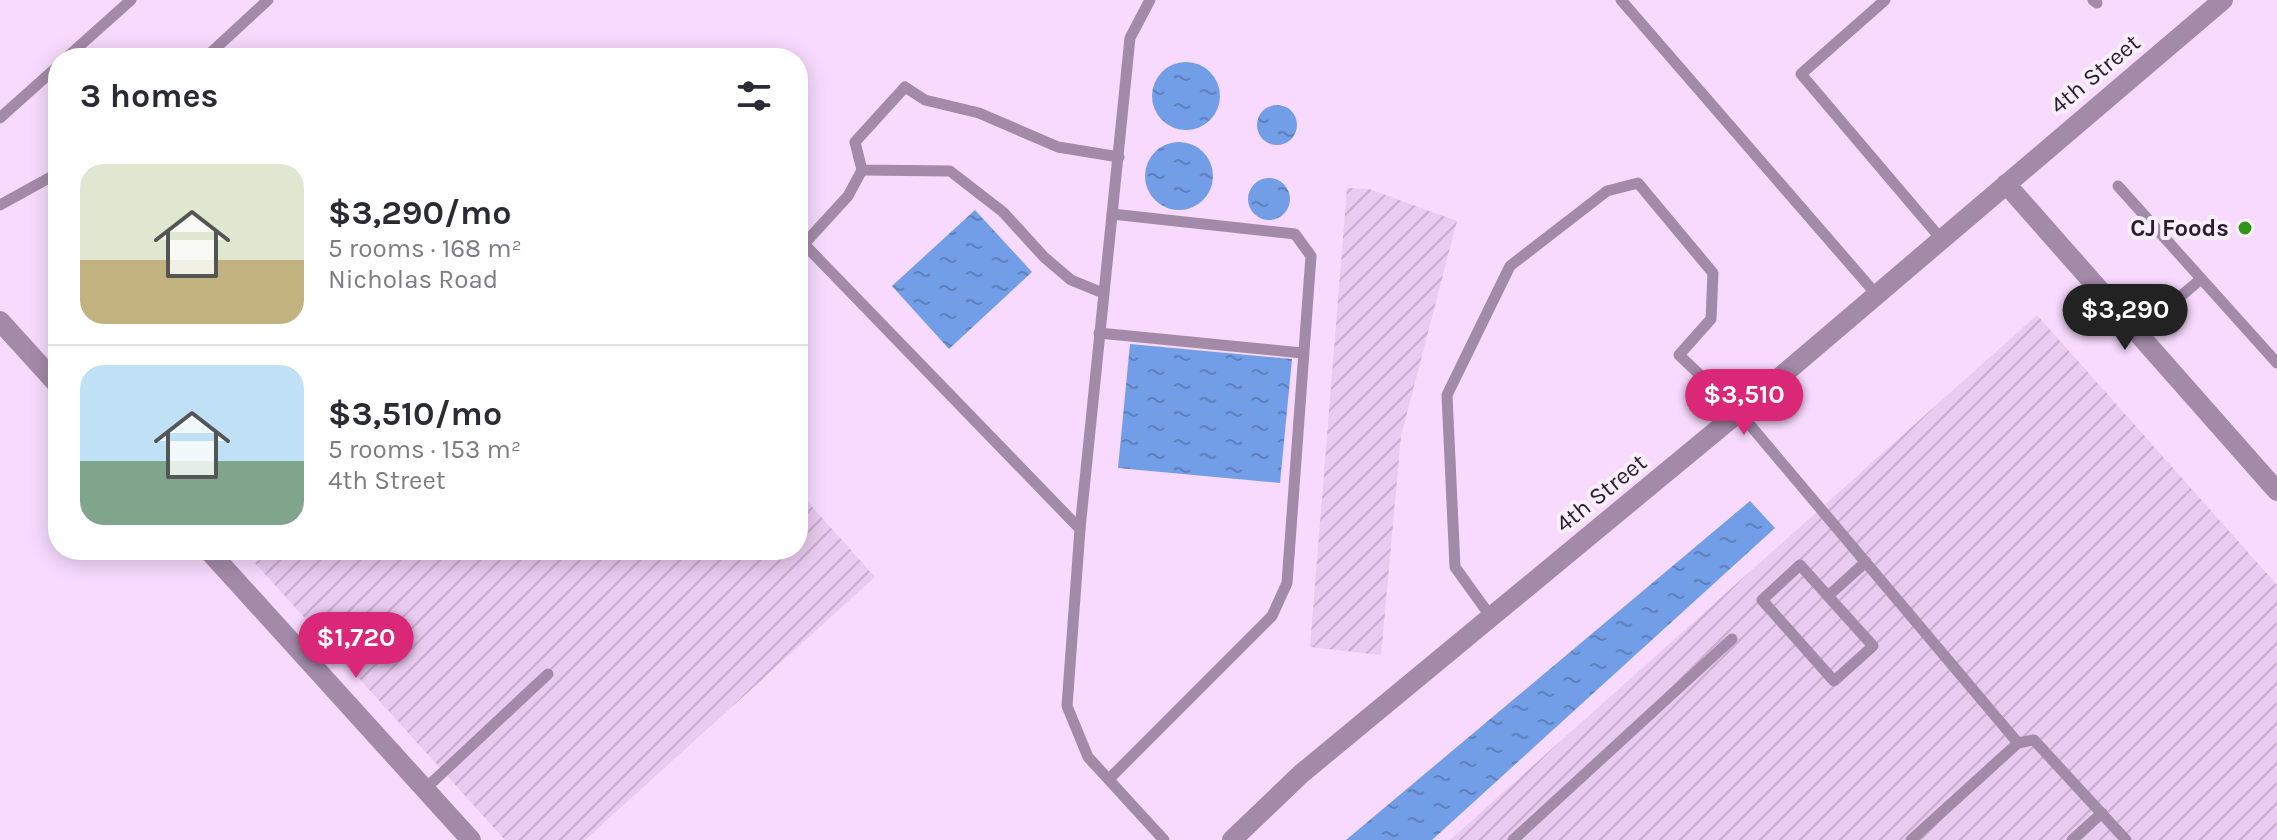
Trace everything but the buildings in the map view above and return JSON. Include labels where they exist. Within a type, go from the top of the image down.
[{"type":"street","name":"4th Street","points":[[1232,840],[1301,774],[1739,412],[1942,240],[2212,3]]},
{"type":"street","points":[[2006,184],[2277,491]]},
{"type":"street","points":[[0,321],[48,374]]},
{"type":"street","points":[[217,560],[471,840]]},
{"type":"lane","points":[[77,48],[131,0]]},
{"type":"lane","points":[[216,48],[268,0]]},
{"type":"lane","points":[[1150,0],[1130,38],[1080,529],[1067,706],[1088,757],[1164,840]]},
{"type":"lane","points":[[1621,0],[1876,294]]},
{"type":"lane","points":[[1885,0],[1801,74],[1942,240]]},
{"type":"lane","points":[[0,118],[48,75]]},
{"type":"lane","points":[[808,240],[848,196],[862,170],[855,142],[905,87],[925,100],[979,113],[1058,147],[1119,157]]},
{"type":"lane","points":[[862,170],[950,171],[1003,212],[1044,257],[1071,280],[1103,293]]},
{"type":"lane","points":[[0,205],[48,179]]},
{"type":"lane","points":[[1491,617],[1455,567],[1447,395],[1510,266],[1607,191],[1638,183],[1713,273],[1711,319],[1679,355],[1739,412],[2018,743]]},
{"type":"lane","points":[[2118,186],[2277,363]]},
{"type":"lane","points":[[1110,778],[1272,616],[1287,583],[1311,256],[1295,234],[1112,214]]},
{"type":"lane","points":[[808,248],[1080,529]]},
{"type":"lane","points":[[2137,333],[2201,279]]},
{"type":"lane","points":[[1099,333],[1302,353]]},
{"type":"lane","points":[[1828,596],[1866,562]]},
{"type":"lane","points":[[1800,565],[1828,596],[1873,646],[1834,681],[1762,600],[1800,565]]},
{"type":"lane","points":[[1513,840],[1732,639]]},
{"type":"lane","points":[[425,789],[548,674]]},
{"type":"lane","points":[[1911,840],[2018,743],[2034,740],[2126,840]]},
{"type":"lane","points":[[2072,840],[2102,813]]},
{"type":"shaded area","points":[[1347,188],[1369,189],[1457,221],[1401,436],[1381,655],[1310,647]]},
{"type":"shaded area","points":[[2037,315],[2277,585],[2277,840],[1450,840]]},
{"type":"shaded area","points":[[808,502],[875,577],[585,840],[505,840],[255,563],[259,560],[808,560]]},
{"type":"water","points":[[1186,62],[1210,72],[1220,96],[1210,120],[1186,130],[1162,120],[1152,96],[1162,72]]},
{"type":"water","points":[[1277,105],[1291,111],[1297,125],[1291,139],[1277,145],[1263,139],[1257,125],[1263,111]]},
{"type":"water","points":[[1186,142],[1207,157],[1213,176],[1211,189],[1203,200],[1186,210],[1172,210],[1155,200],[1147,189],[1145,169],[1155,152],[1166,144]]},
{"type":"water","points":[[1269,178],[1284,184],[1290,199],[1284,214],[1269,220],[1254,214],[1248,199],[1254,184]]},
{"type":"water","points":[[975,210],[1032,272],[949,349],[892,286]]},
{"type":"water","points":[[1130,344],[1292,359],[1280,483],[1118,468]]},
{"type":"water","points":[[1750,501],[1775,528],[1432,840],[1346,840]]},
{"type":"place","name":"CJ Foods","points":[[2245,228]]}]
